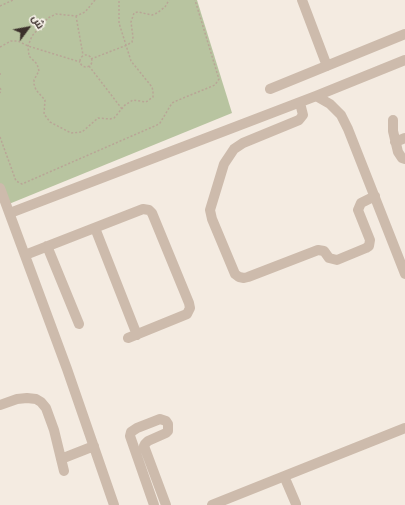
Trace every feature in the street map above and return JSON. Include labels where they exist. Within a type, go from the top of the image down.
[{"type":"street","points":[[302,0],[327,66]]},
{"type":"street","points":[[270,89],[405,34]]},
{"type":"street","points":[[10,213],[300,103],[405,60]]},
{"type":"street","points":[[316,96],[330,104],[341,115],[348,128],[405,274]]},
{"type":"street","points":[[300,103],[302,115],[299,120],[243,143],[234,149],[224,164],[210,210],[212,219],[235,274],[244,278],[248,277],[318,250],[324,251],[329,258],[334,260],[366,248],[369,246],[370,240],[358,210],[361,203],[375,196]]},
{"type":"street","points":[[393,120],[395,142],[400,155],[405,159]]},
{"type":"street","points":[[395,142],[405,138]]},
{"type":"street","points":[[0,188],[56,337],[114,505]]},
{"type":"street","points":[[25,255],[47,246],[95,228],[143,210],[149,210],[152,212],[189,303],[190,308],[187,314],[132,336],[95,228]]},
{"type":"street","points":[[47,246],[80,324]]},
{"type":"street","points":[[0,405],[17,399],[27,398],[36,399],[41,402],[46,408],[54,430],[64,471]]},
{"type":"street","points":[[154,505],[130,436],[131,432],[137,428],[160,419],[166,421],[168,424],[168,431],[148,440],[144,446],[166,505]]},
{"type":"street","points":[[212,505],[405,428]]},
{"type":"street","points":[[61,459],[94,446]]},
{"type":"street","points":[[284,476],[296,504]]},
{"type":"path","points":[[0,6],[13,0]]},
{"type":"path","points":[[95,0],[88,9],[76,16],[56,14],[48,18],[32,36],[28,46],[29,56],[38,64],[39,71],[34,80],[34,84],[36,90],[45,100],[44,114],[50,122],[71,133],[82,132],[98,118],[114,118],[125,105],[133,100],[146,102],[153,97],[154,94],[152,87],[131,61],[119,23],[119,0]]},
{"type":"path","points":[[91,59],[132,42],[133,37],[131,22],[134,13],[138,12],[152,15],[165,7],[169,0]]},
{"type":"path","points":[[0,137],[16,181],[22,184],[157,125],[160,123],[168,109],[176,101],[216,85],[219,79],[195,0]]},
{"type":"path","points":[[76,16],[83,55],[80,62]]},
{"type":"path","points":[[0,47],[14,41],[18,41],[28,46],[80,62],[82,66],[89,66]]},
{"type":"path","points":[[83,55],[88,56],[91,59]]},
{"type":"path","points":[[89,66],[91,64],[91,59]]},
{"type":"path","points":[[89,66],[122,109]]},
{"type":"path","points":[[0,88],[0,93]]},
{"type":"green space","points":[[0,0],[197,0],[232,113],[4,206],[0,194]]}]
